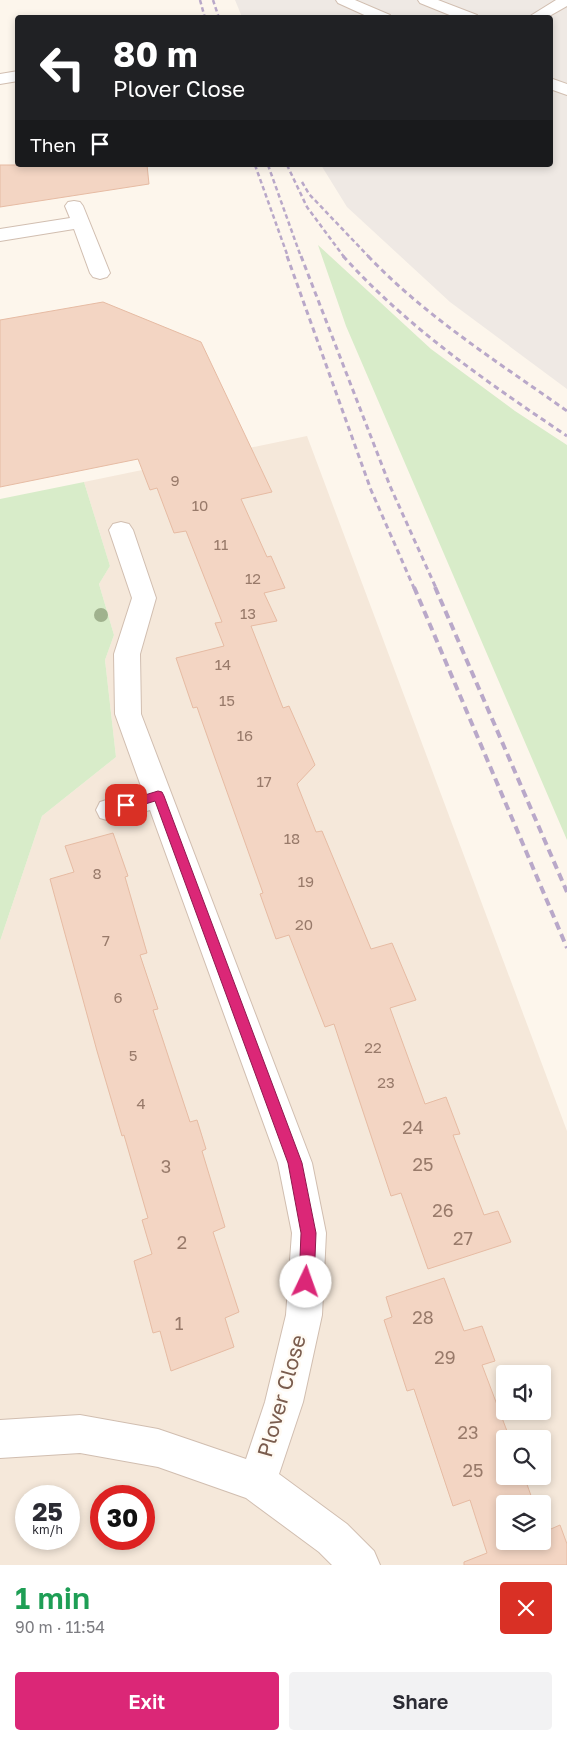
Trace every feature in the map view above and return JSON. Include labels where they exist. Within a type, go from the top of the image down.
[{"type":"street","points":[[343,0],[378,15]]},
{"type":"street","points":[[425,0],[464,15]]},
{"type":"street","points":[[540,15],[567,0]]},
{"type":"street","points":[[0,79],[15,76]]},
{"type":"street","points":[[553,84],[567,90]]},
{"type":"street","points":[[73,204],[100,273]]},
{"type":"street","points":[[0,235],[80,222]]},
{"type":"street","name":"Plover Close","points":[[121,530],[144,598],[127,654],[128,714],[295,1163],[308,1233],[304,1315],[284,1402],[257,1482]]},
{"type":"street","points":[[110,810],[158,796]]},
{"type":"street","points":[[0,1439],[80,1434],[158,1448],[257,1482],[333,1538],[360,1565]]},
{"type":"shaded area","points":[[235,0],[567,0],[567,389],[450,302],[347,207],[322,167],[553,167],[553,15],[241,15]]},
{"type":"shaded area","points":[[307,436],[567,1131],[567,1565],[0,1565],[0,941],[42,816],[116,757],[105,660],[114,635],[99,584],[110,566],[84,482]]},
{"type":"green space","points":[[318,245],[431,349],[515,411],[567,445],[567,840],[346,326]]},
{"type":"green space","points":[[84,482],[110,566],[99,584],[114,635],[105,660],[116,757],[42,816],[0,941],[0,499]]},
{"type":"building","points":[[0,165],[15,165],[15,167],[147,167],[149,184],[0,207]]},
{"type":"building","points":[[103,302],[201,342],[272,492],[241,499],[267,557],[271,556],[285,588],[264,593],[277,621],[251,626],[283,708],[289,706],[315,765],[297,784],[316,832],[322,831],[371,949],[392,943],[416,1000],[390,1008],[425,1104],[446,1097],[460,1134],[453,1135],[484,1215],[498,1211],[511,1242],[428,1269],[401,1193],[391,1196],[334,1024],[325,1027],[289,935],[276,939],[260,894],[263,893],[197,707],[193,708],[176,658],[224,646],[215,623],[222,622],[186,531],[174,533],[157,488],[150,490],[138,459],[0,487],[0,320]]},
{"type":"building","points":[[113,833],[128,876],[125,877],[147,953],[140,955],[158,1009],[153,1010],[190,1122],[197,1120],[206,1149],[202,1151],[225,1227],[213,1232],[239,1312],[225,1318],[234,1347],[171,1371],[160,1331],[153,1333],[134,1261],[152,1254],[142,1220],[148,1218],[97,1051],[50,879],[74,872],[65,846]]},
{"type":"building","points":[[444,1278],[464,1331],[482,1326],[495,1361],[482,1365],[496,1402],[496,1420],[503,1420],[507,1430],[496,1430],[496,1485],[527,1485],[531,1495],[496,1495],[496,1550],[551,1550],[551,1529],[560,1525],[567,1544],[567,1565],[464,1565],[464,1562],[487,1553],[470,1500],[453,1506],[414,1389],[407,1391],[384,1320],[392,1317],[386,1297]]},
{"type":"railway","points":[[200,0],[204,15]]},
{"type":"railway","points":[[213,0],[218,15]]},
{"type":"railway","points":[[256,167],[288,257]]},
{"type":"railway","points":[[269,167],[301,257]]},
{"type":"railway","points":[[288,167],[307,207],[344,257]]},
{"type":"railway","points":[[302,182],[309,194],[369,257]]},
{"type":"railway","points":[[287,256],[371,490],[414,588]]},
{"type":"railway","points":[[301,256],[390,486],[436,588]]},
{"type":"railway","points":[[343,256],[394,307],[449,353],[567,436]]},
{"type":"railway","points":[[369,257],[390,278],[438,319],[567,411]]},
{"type":"railway","points":[[414,587],[567,948]]},
{"type":"railway","points":[[435,587],[567,892]]},
{"type":"route","points":[[126,805],[158,796],[295,1163],[308,1233],[306,1282]]}]
